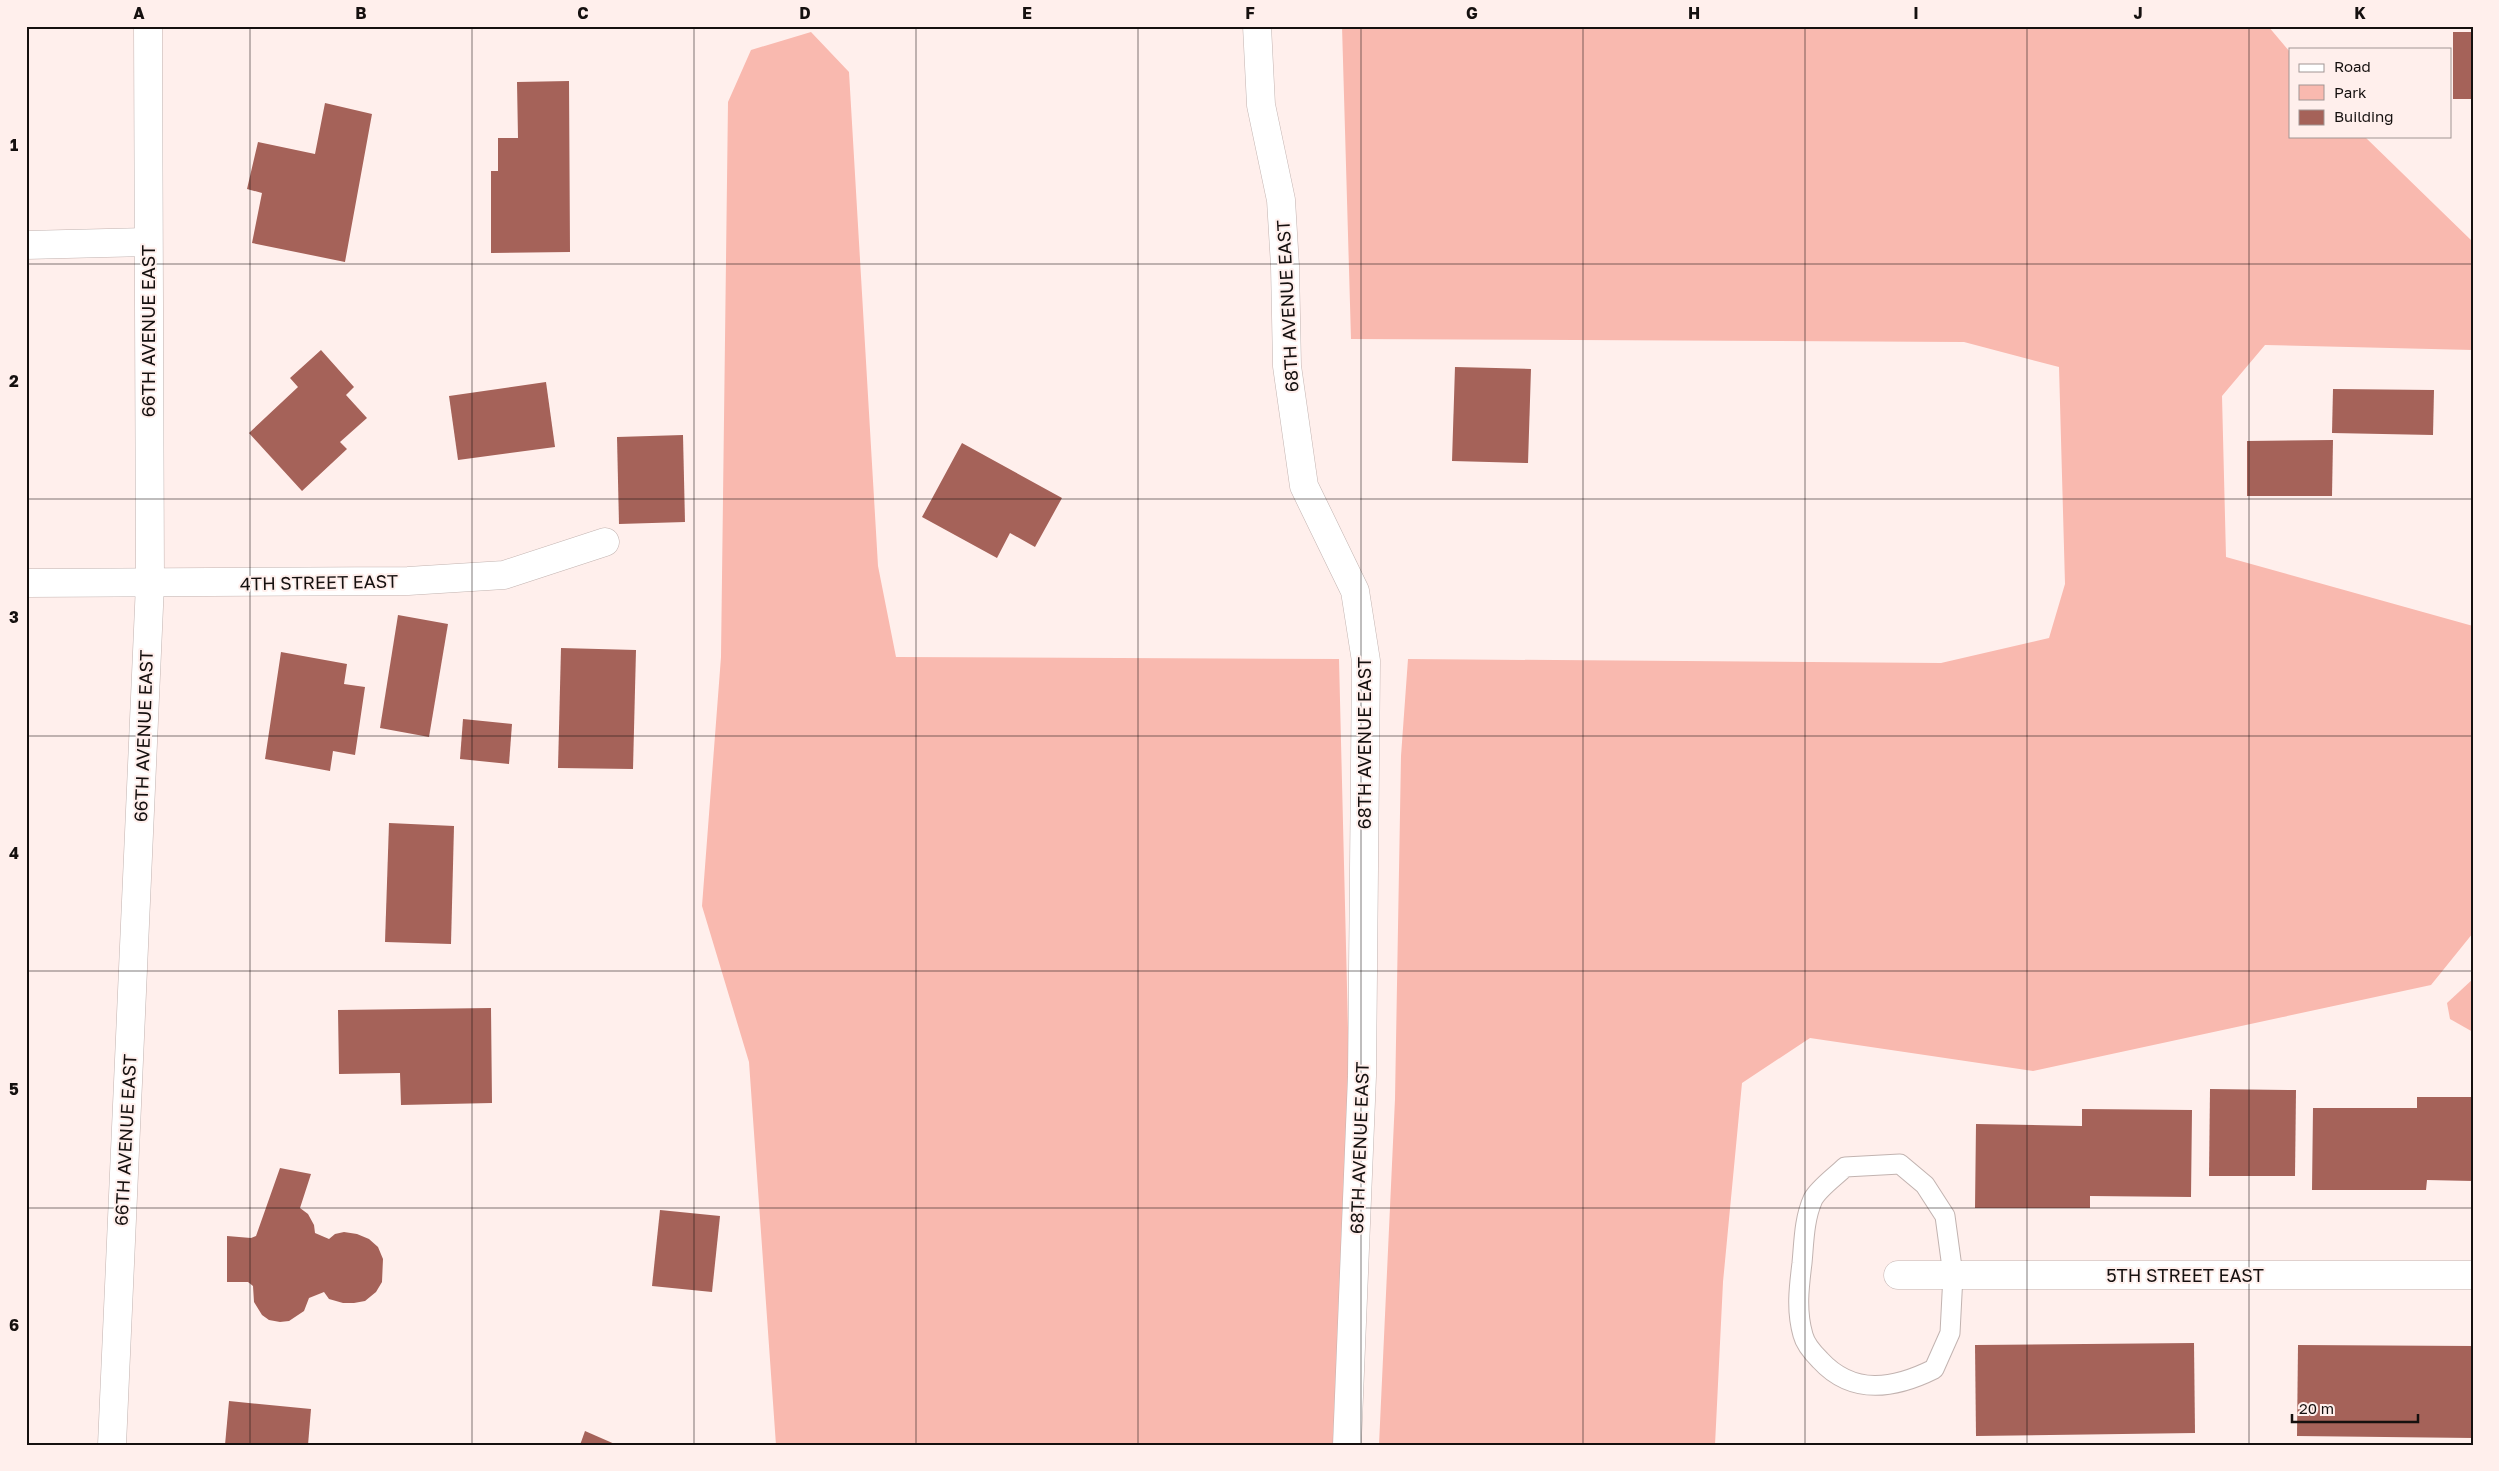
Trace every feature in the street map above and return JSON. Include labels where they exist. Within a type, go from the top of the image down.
[{"type":"street","name":"66TH AVENUE EAST","points":[[112,1445],[150,584],[147,242],[148,26]]},
{"type":"street","name":"68TH AVENUE EAST","points":[[1257,26],[1262,105],[1280,200],[1285,266],[1287,366],[1304,486],[1355,591],[1366,661],[1362,1076],[1347,1445]]},
{"type":"street","points":[[26,244],[147,242]]},
{"type":"street","name":"4TH STREET EAST","points":[[26,583],[150,584],[408,581],[504,575],[605,542]]},
{"type":"street","name":"5TH STREET EAST","points":[[1898,1275],[2473,1275]]},
{"type":"lane","points":[[1900,1164],[1925,1184],[1945,1216],[1953,1275],[1950,1334],[1934,1369],[1910,1381],[1886,1386],[1852,1382],[1832,1373],[1803,1337],[1799,1315],[1799,1289],[1805,1225],[1814,1198],[1845,1167],[1900,1164]]},
{"type":"green space","points":[[1342,26],[2268,26],[2289,51],[2289,138],[2366,138],[2473,242],[2473,350],[2265,345],[2222,396],[2226,557],[2473,626],[2473,933],[2431,985],[2033,1071],[1810,1038],[1742,1083],[1723,1282],[1715,1445],[1379,1445],[1395,1099],[1401,756],[1408,659],[1941,663],[2049,638],[2065,584],[2059,367],[1964,342],[1351,339]]},
{"type":"green space","points":[[811,32],[849,72],[878,566],[896,657],[1339,659],[1349,1069],[1333,1445],[776,1445],[749,1062],[702,906],[721,657],[728,102],[751,50]]},
{"type":"green space","points":[[2473,979],[2473,1032],[2450,1019],[2447,1003]]},
{"type":"building","points":[[2453,32],[2473,32],[2473,99],[2453,99]]},
{"type":"building","points":[[569,81],[570,252],[491,253],[491,171],[498,171],[498,138],[518,138],[517,82]]},
{"type":"building","points":[[325,103],[372,114],[345,262],[252,243],[262,193],[247,189],[258,142],[315,154]]},
{"type":"building","points":[[321,350],[354,387],[346,395],[367,418],[340,442],[347,449],[302,491],[249,433],[298,387],[290,378]]},
{"type":"building","points":[[1455,367],[1531,369],[1528,463],[1452,461]]},
{"type":"building","points":[[546,382],[555,447],[458,460],[449,396]]},
{"type":"building","points":[[2333,389],[2434,390],[2433,435],[2332,433]]},
{"type":"building","points":[[683,435],[685,522],[619,524],[617,437]]},
{"type":"building","points":[[2333,440],[2332,496],[2247,496],[2247,441]]},
{"type":"building","points":[[962,443],[1062,498],[1035,547],[1010,533],[997,558],[922,517]]},
{"type":"building","points":[[398,615],[448,624],[429,737],[380,728]]},
{"type":"building","points":[[561,648],[636,650],[633,769],[558,768]]},
{"type":"building","points":[[281,652],[347,664],[344,684],[365,687],[355,755],[333,751],[330,771],[265,759]]},
{"type":"building","points":[[463,719],[512,724],[509,764],[460,759]]},
{"type":"building","points":[[389,823],[454,826],[451,944],[385,942]]},
{"type":"building","points":[[491,1008],[492,1103],[401,1105],[400,1073],[339,1074],[338,1010]]},
{"type":"building","points":[[2210,1089],[2296,1090],[2295,1176],[2209,1176]]},
{"type":"building","points":[[2417,1097],[2473,1097],[2473,1181],[2427,1180],[2426,1190],[2312,1190],[2313,1108],[2417,1108]]},
{"type":"building","points":[[2082,1109],[2192,1110],[2191,1197],[2090,1196],[2090,1208],[1975,1208],[1976,1124],[2082,1126]]},
{"type":"building","points":[[280,1168],[311,1174],[300,1208],[308,1214],[314,1225],[315,1233],[329,1239],[335,1234],[344,1232],[357,1234],[369,1239],[378,1247],[383,1259],[382,1282],[376,1292],[365,1301],[343,1303],[329,1299],[324,1292],[309,1298],[304,1311],[289,1321],[280,1322],[269,1320],[262,1315],[254,1302],[253,1286],[248,1282],[227,1282],[227,1236],[251,1238],[256,1236]]},
{"type":"building","points":[[660,1210],[720,1216],[712,1292],[652,1286]]},
{"type":"building","points":[[2194,1343],[2195,1433],[1976,1436],[1975,1345]]},
{"type":"building","points":[[2298,1345],[2473,1346],[2473,1438],[2297,1436]]},
{"type":"building","points":[[229,1401],[311,1409],[308,1445],[225,1445]]},
{"type":"building","points":[[585,1431],[617,1445],[580,1445]]}]
